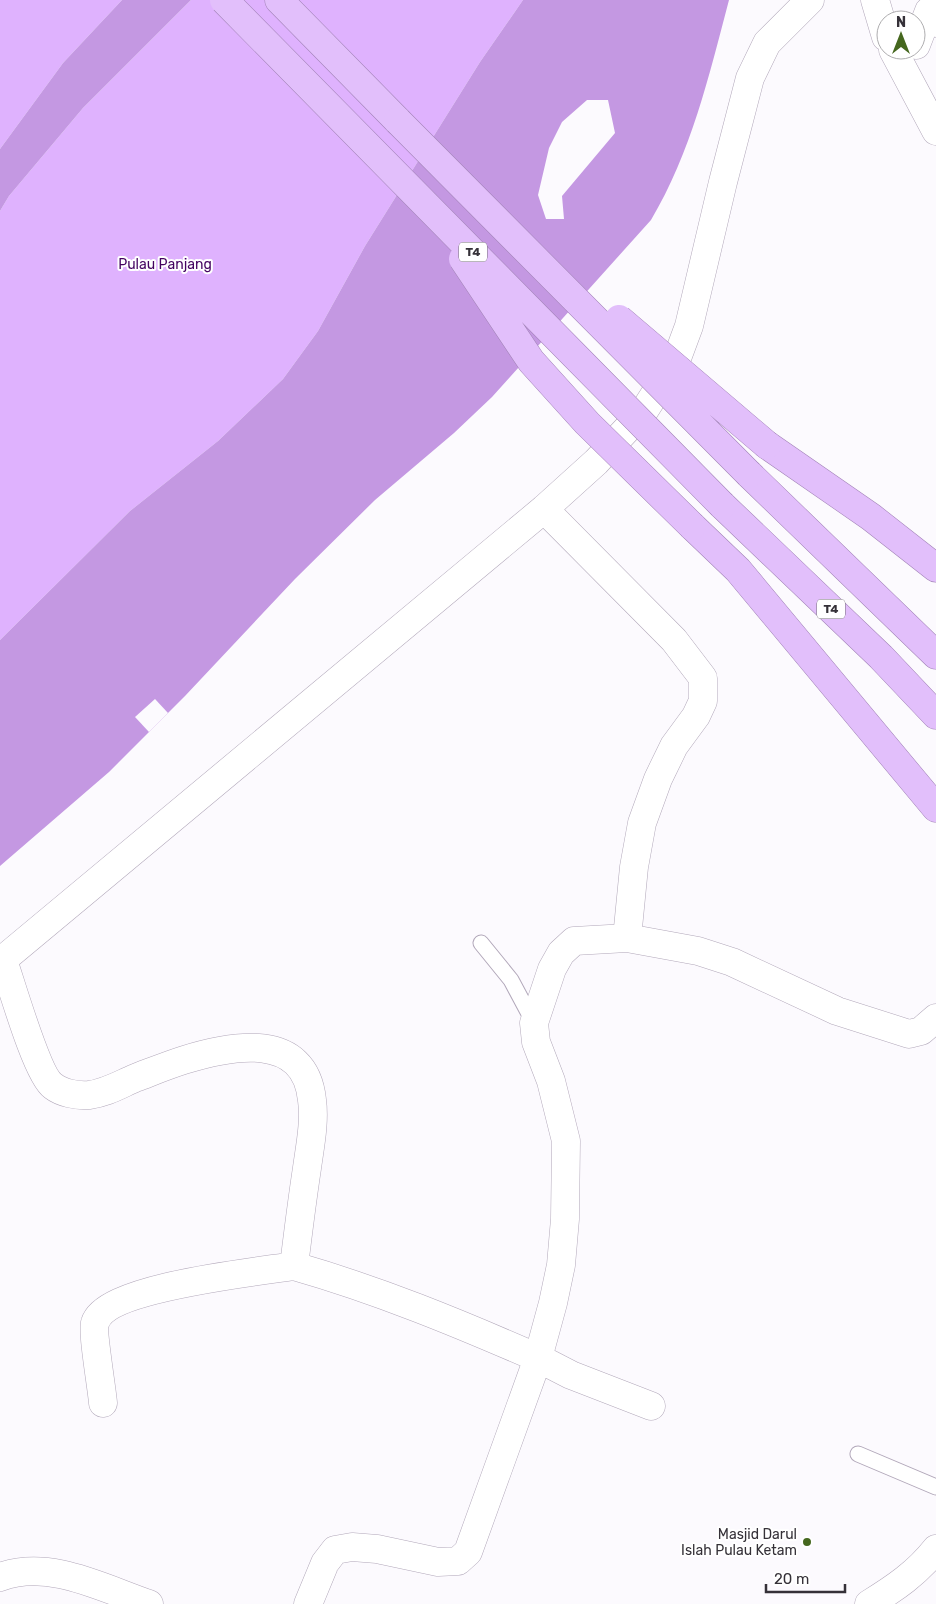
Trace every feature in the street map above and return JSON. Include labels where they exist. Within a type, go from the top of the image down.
[{"type":"highway","name":"T4","points":[[224,0],[722,505],[881,657],[936,715]]},
{"type":"highway","points":[[279,0],[749,474],[936,655]]},
{"type":"highway","points":[[398,121],[649,346],[768,445],[871,517],[936,568]]},
{"type":"highway","points":[[427,205],[531,361],[587,423],[738,570],[936,808]]},
{"type":"street","points":[[294,1266],[312,1132],[313,1101],[309,1081],[297,1061],[279,1051],[256,1047],[231,1049],[184,1060],[134,1079],[113,1090],[88,1095],[66,1093],[51,1085],[39,1068],[1,961],[544,509],[596,462],[644,411],[676,361],[696,300],[723,182],[750,78],[767,43],[810,0]]},
{"type":"street","points":[[926,24],[932,11]]},
{"type":"street","points":[[905,60],[936,131]]},
{"type":"street","points":[[544,509],[674,640],[703,678],[703,701],[696,716],[674,746],[658,780],[642,823],[634,867],[627,938]]},
{"type":"street","points":[[308,1604],[325,1563],[334,1550],[352,1547],[377,1549],[438,1562],[458,1561],[468,1552],[538,1358],[561,1265],[565,1219],[566,1141],[551,1081],[536,1042],[534,1023],[552,969],[561,953],[574,941],[627,938],[698,952],[732,962],[837,1011],[909,1034],[921,1031],[936,1018]]},
{"type":"street","points":[[103,1403],[94,1325],[100,1313],[116,1303],[145,1291],[294,1266],[352,1283],[416,1306],[538,1358],[570,1375],[651,1406]]},
{"type":"street","points":[[870,1604],[901,1584],[922,1566],[936,1549]]},
{"type":"street","points":[[0,1577],[14,1572],[39,1570],[66,1575],[149,1604]]},
{"type":"lane","points":[[482,943],[511,980],[534,1023]]},
{"type":"lane","points":[[858,1454],[936,1487]]},
{"type":"green space","points":[[0,0],[122,0],[63,63],[0,149]]},
{"type":"green space","name":"Pulau Panjang","points":[[191,0],[523,0],[480,62],[365,246],[318,331],[283,379],[218,441],[130,511],[0,640],[0,211],[9,196],[83,108]]},
{"type":"shaded area","points":[[122,0],[191,0],[83,108],[9,196],[0,211],[0,149],[63,63]]},
{"type":"shaded area","points":[[523,0],[729,0],[698,113],[677,168],[651,220],[492,397],[454,433],[375,500],[295,579],[185,696],[109,772],[0,866],[0,640],[130,511],[218,441],[283,379],[318,331],[365,246],[480,62]],"holes":[[[587,100],[608,100],[615,133],[562,196],[564,219],[546,219],[538,195],[549,148],[562,122]]]},
{"type":"pier","points":[[155,699],[168,713],[149,732],[135,717]]},
{"type":"place","name":"Masjid Darul Islah Pulau Ketam","points":[[807,1542]]}]
